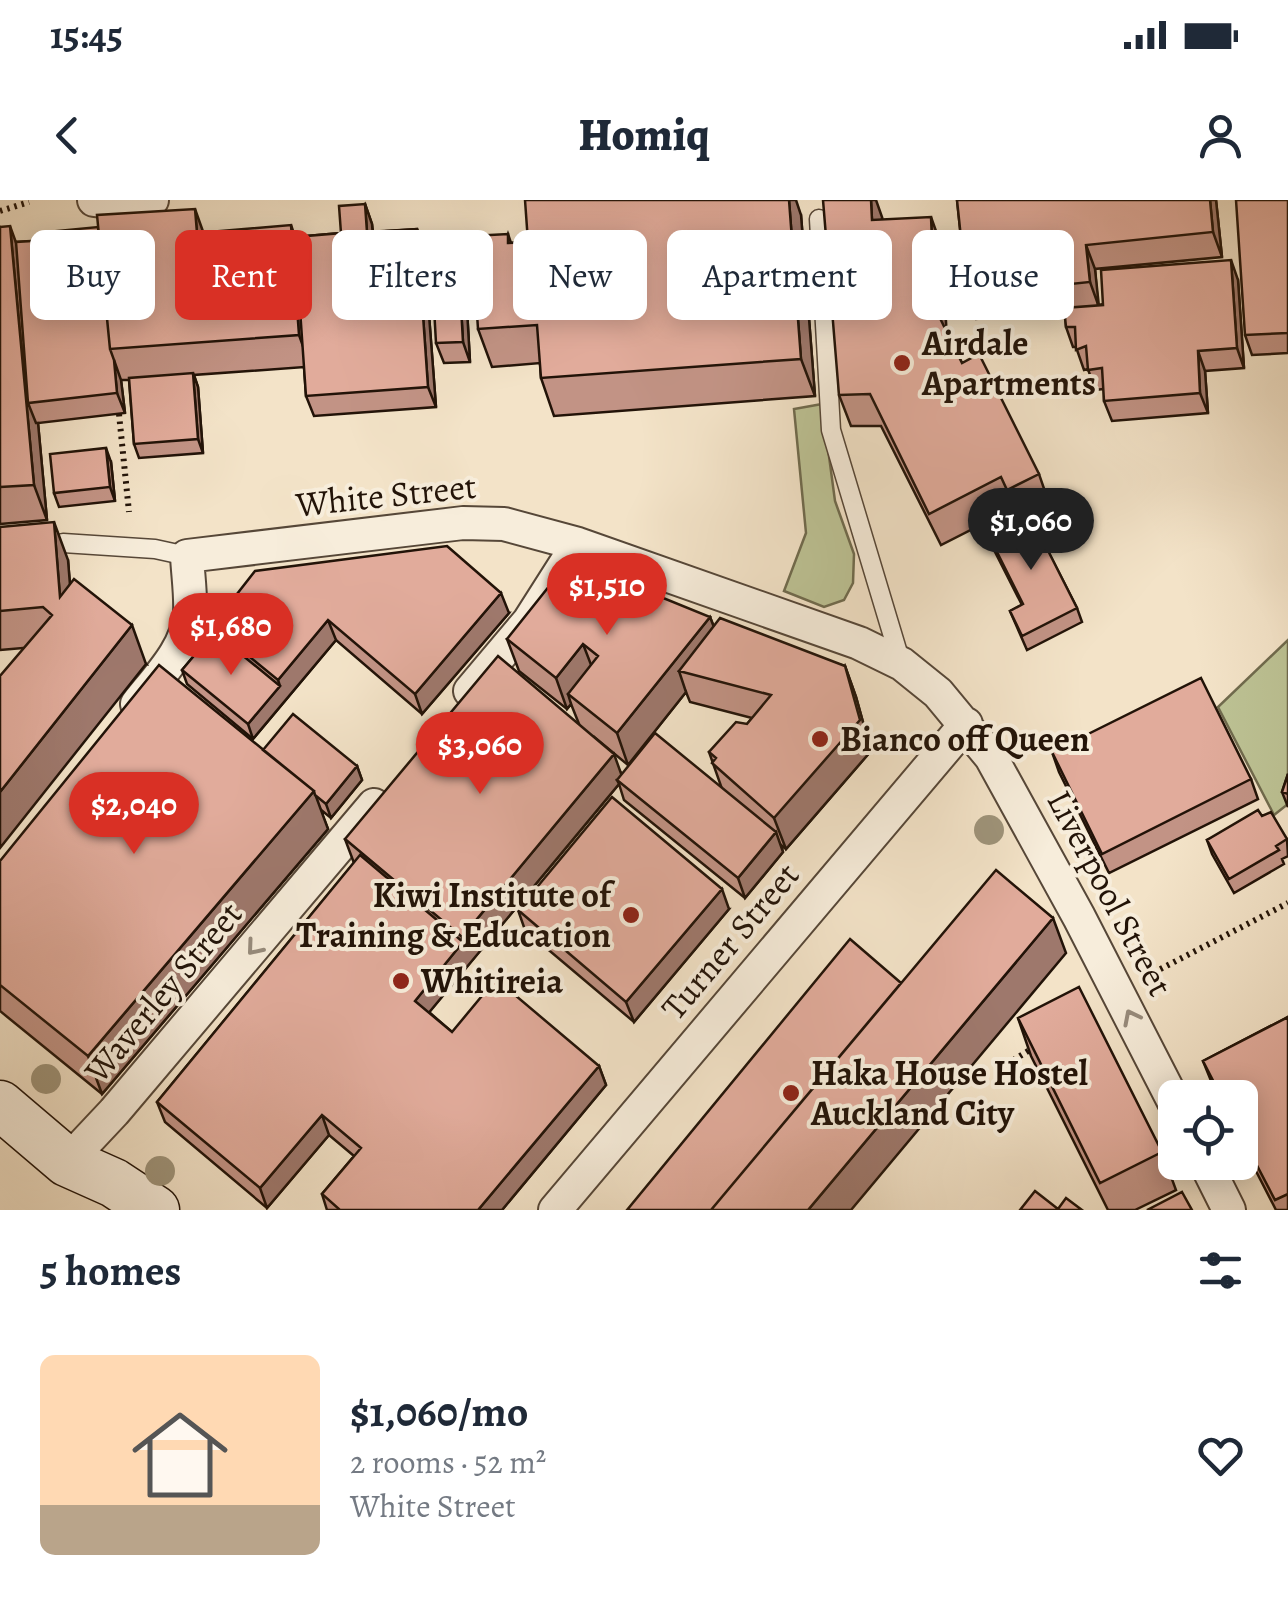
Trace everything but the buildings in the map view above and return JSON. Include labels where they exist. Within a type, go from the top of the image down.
[{"type":"main road","points":[[0,1105],[67,1162],[114,1183],[156,1210]]},
{"type":"main road","points":[[67,1162],[97,1210]]},
{"type":"street","points":[[94,200],[152,200]]},
{"type":"street","name":"White Street","points":[[187,556],[463,523],[523,526],[829,631],[902,664],[938,693],[966,724]]},
{"type":"street","points":[[454,711],[529,621],[578,544]]},
{"type":"street","points":[[121,724],[179,650],[190,613],[187,556]]},
{"type":"street","name":"Liverpool Street","points":[[966,724],[1027,821],[1162,1080]]},
{"type":"street","name":"Turner Street","points":[[555,1210],[966,724]]},
{"type":"street","name":"Waverley Street","points":[[67,1162],[390,787]]},
{"type":"street","points":[[1214,1180],[1230,1210]]},
{"type":"lane","points":[[819,220],[830,430],[902,664]]},
{"type":"lane","points":[[64,543],[155,549],[187,556]]},
{"type":"path","points":[[0,210],[29,202]]},
{"type":"path","points":[[119,414],[129,512]]},
{"type":"path","points":[[1147,976],[1288,903]]},
{"type":"path","points":[[1007,1064],[1040,1045]]},
{"type":"green space","points":[[822,404],[835,501],[854,554],[853,583],[844,600],[824,607],[784,591],[806,533],[794,409]]},
{"type":"green space","points":[[1288,640],[1288,804],[1274,815],[1218,707]]},
{"type":"place","name":"Airdale Apartments","points":[[902,363]]},
{"type":"place","name":"Bianco off Queen","points":[[820,739]]},
{"type":"place","name":"Kiwi Institute of Training & Education","points":[[631,915]]},
{"type":"place","name":"Whitireia","points":[[401,981]]},
{"type":"place","name":"Haka House Hostel Auckland City","points":[[791,1093]]}]
